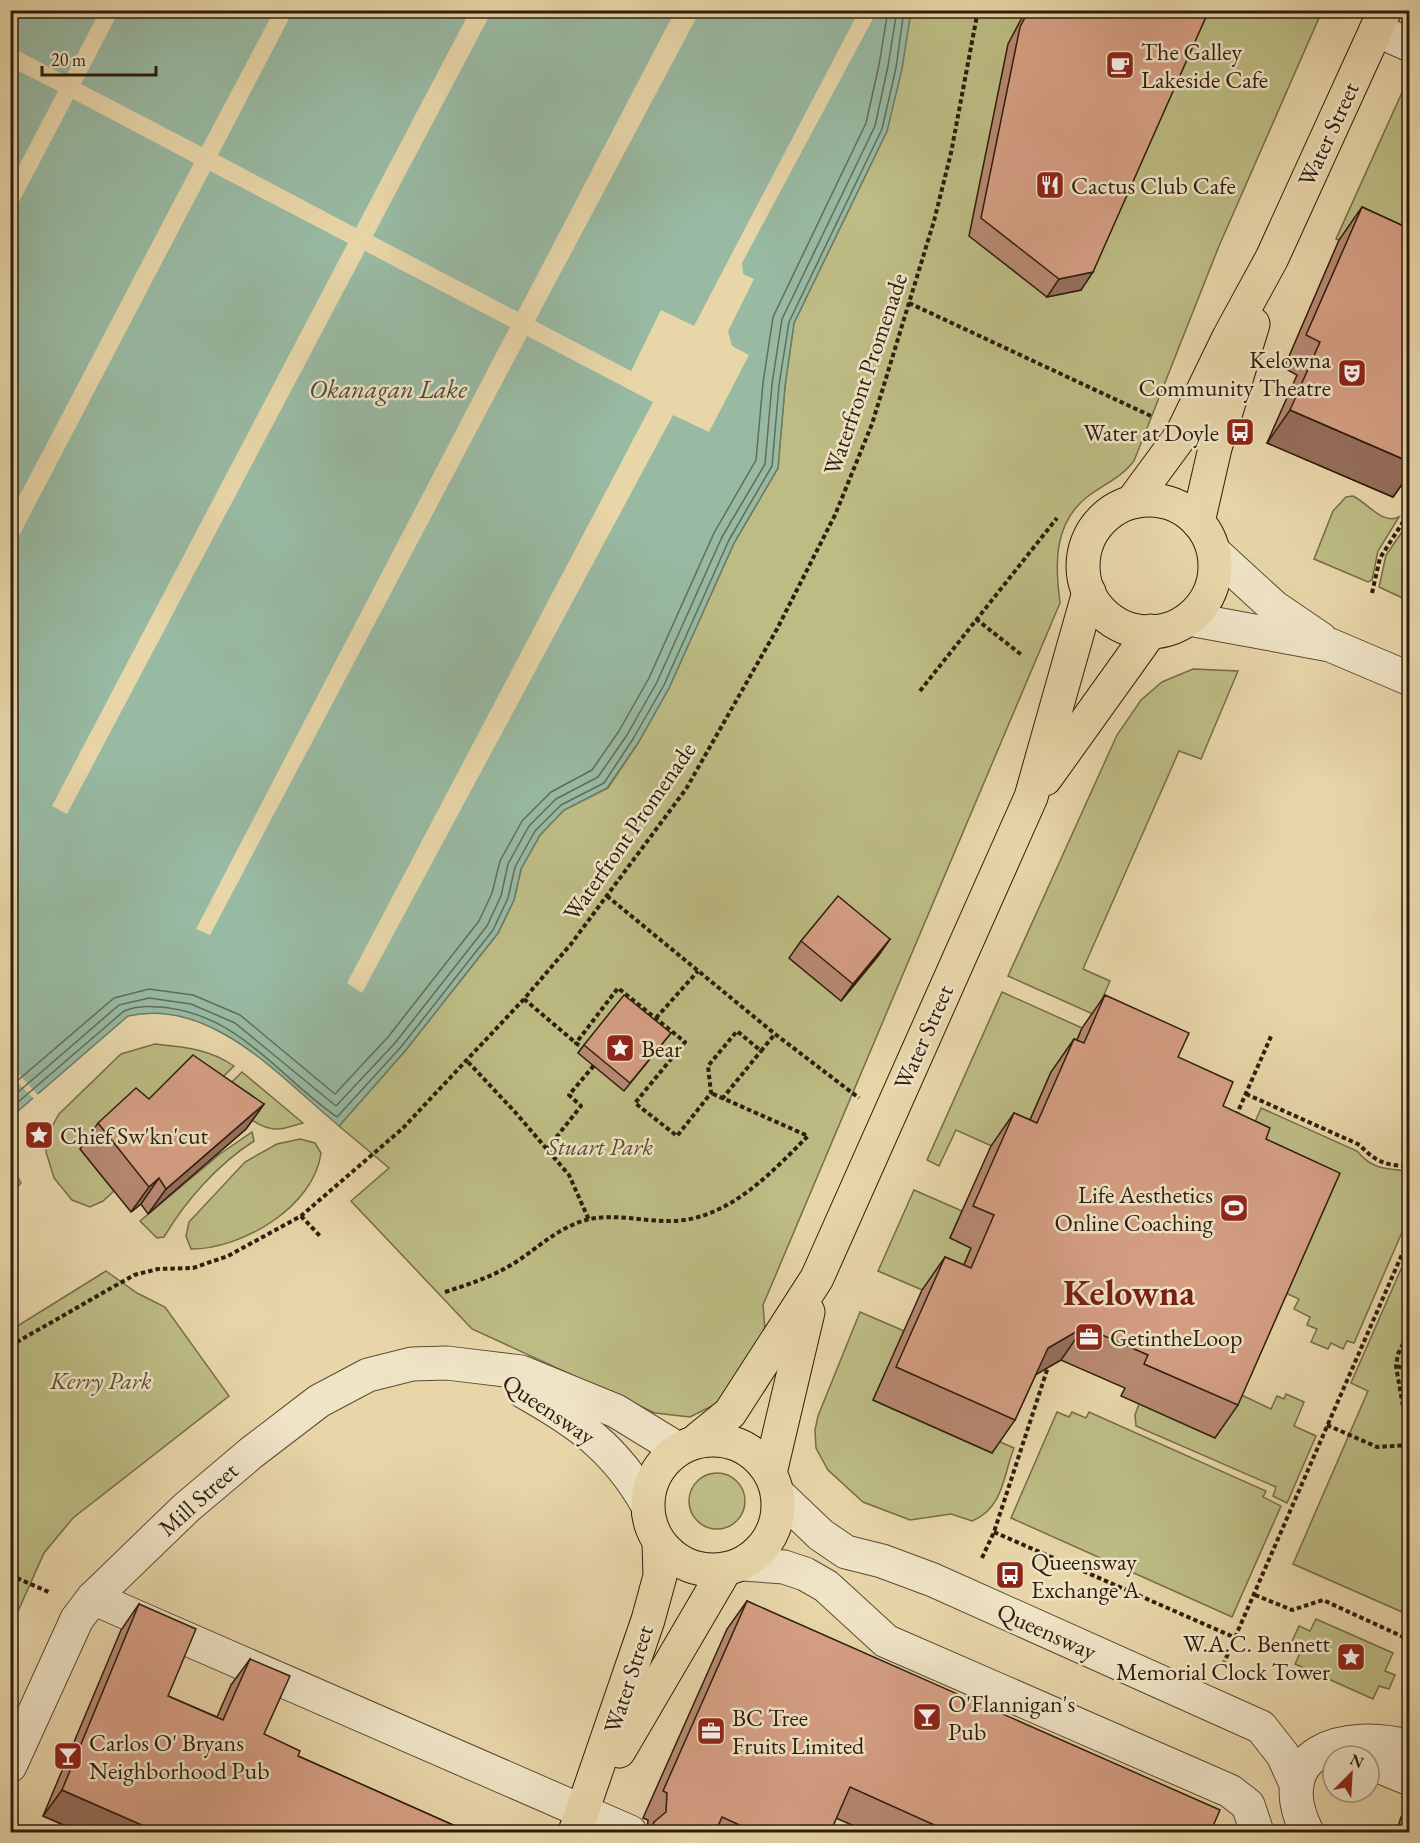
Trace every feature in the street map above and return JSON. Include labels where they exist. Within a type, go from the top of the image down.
[{"type":"main road","name":"Water Street","points":[[1132,502],[1182,434],[1229,337],[1272,258],[1381,20]]},
{"type":"main road","name":"Water Street","points":[[1198,522],[1215,448],[1272,258]]},
{"type":"main road","points":[[1151,499],[1185,510],[1198,522],[1208,536],[1214,552],[1215,570],[1212,587],[1203,604],[1189,619],[1171,628],[1151,631],[1131,629],[1113,621],[1099,608],[1089,592],[1084,574],[1084,555],[1089,537],[1100,521],[1114,510],[1132,502],[1151,499]]},
{"type":"main road","name":"Water Street","points":[[688,1444],[730,1413],[817,1278],[1031,797],[1089,592]]},
{"type":"main road","name":"Water Street","points":[[1031,797],[1151,631]]},
{"type":"main road","name":"Water Street","points":[[775,1484],[789,1385],[817,1278]]},
{"type":"main road","points":[[723,1440],[736,1444],[756,1455],[775,1484],[777,1522],[764,1546],[734,1567],[706,1571],[671,1557],[658,1543],[650,1527],[647,1504],[651,1482],[662,1464],[688,1444],[723,1440]]},
{"type":"main road","name":"Water Street","points":[[580,1823],[651,1609],[660,1576],[658,1543]]},
{"type":"main road","name":"Water Street","points":[[580,1823],[734,1567]]},
{"type":"street","points":[[1381,20],[1410,45]]},
{"type":"street","points":[[1214,552],[1274,607],[1330,645],[1410,679]]},
{"type":"street","points":[[1189,619],[1330,645]]},
{"type":"street","name":"Mill Street","points":[[10,1766],[88,1603],[186,1508],[251,1452],[320,1401],[368,1375],[412,1364],[447,1363],[488,1368]]},
{"type":"street","name":"Queensway","points":[[488,1368],[521,1372],[688,1444]]},
{"type":"street","name":"Queensway","points":[[488,1368],[515,1387],[558,1411],[599,1442],[621,1464],[647,1504]]},
{"type":"street","name":"Queensway","points":[[775,1484],[820,1535],[846,1552],[882,1560],[933,1580],[1261,1726],[1283,1755],[1297,1786],[1301,1820],[1307,1833]]},
{"type":"street","points":[[734,1567],[784,1567],[805,1574],[826,1586],[886,1641],[1230,1791],[1248,1805],[1257,1833]]},
{"type":"street","points":[[88,1603],[580,1823],[630,1833]]},
{"type":"street","points":[[1355,1744],[1364,1739],[1410,1747]]},
{"type":"street","points":[[1280,1833],[1292,1813],[1297,1786],[1305,1765],[1321,1750]]},
{"type":"street","points":[[1381,1767],[1410,1779]]},
{"type":"path","name":"Waterfront Promenade","points":[[10,1346],[134,1275],[158,1269],[193,1268],[228,1256],[301,1216],[402,1129],[468,1062],[524,999],[607,896],[686,789],[777,629],[824,536],[872,424],[951,153],[978,10]]},
{"type":"path","points":[[909,303],[1154,418]]},
{"type":"path","points":[[1372,593],[1380,558],[1410,511]]},
{"type":"path","points":[[920,691],[1057,518]]},
{"type":"path","points":[[976,619],[1023,656]]},
{"type":"path","points":[[607,896],[775,1034],[834,1079]]},
{"type":"path","points":[[656,1018],[698,970]]},
{"type":"path","points":[[576,1043],[618,988],[685,1042],[635,1103],[677,1136],[711,1093],[708,1066],[737,1031],[761,1051]]},
{"type":"path","points":[[524,999],[588,1052]]},
{"type":"path","points":[[661,1038],[669,1030]]},
{"type":"path","points":[[722,1099],[775,1034]]},
{"type":"path","points":[[1233,1124],[1272,1034]]},
{"type":"path","points":[[593,1057],[606,1068]]},
{"type":"path","points":[[547,1149],[581,1106],[569,1095],[597,1061]]},
{"type":"path","points":[[468,1062],[569,1175],[589,1220]]},
{"type":"path","points":[[446,1292],[489,1278],[517,1261],[546,1238],[589,1220],[681,1221],[741,1198],[808,1136],[711,1093]]},
{"type":"path","points":[[1246,1094],[1360,1145],[1372,1159],[1388,1166],[1410,1167]]},
{"type":"path","points":[[301,1216],[320,1236]]},
{"type":"path","points":[[1223,1665],[1410,1236]]},
{"type":"path","points":[[1328,1425],[1377,1447],[1409,1446],[1396,1366],[1398,1354],[1410,1330]]},
{"type":"path","points":[[1396,1366],[1410,1371]]},
{"type":"path","points":[[982,1558],[994,1532],[1048,1367]]},
{"type":"path","points":[[994,1532],[1236,1638]]},
{"type":"path","points":[[10,1575],[88,1603]]},
{"type":"path","points":[[1255,1595],[1292,1610],[1323,1600],[1410,1640]]},
{"type":"green space","name":"Stuart Park","points":[[911,11],[1322,11],[1219,246],[1134,461],[1124,472],[1087,497],[1076,508],[1062,532],[1057,560],[1060,603],[763,1305],[765,1330],[730,1397],[690,1417],[655,1413],[472,1329],[351,1201],[389,1168],[339,1126],[405,1051],[498,933],[514,900],[521,869],[540,835],[564,810],[608,788],[638,743],[669,688],[734,543],[778,468],[785,386],[794,323],[887,131]]},
{"type":"green space","points":[[1409,77],[1409,272],[1336,239]]},
{"type":"green space","points":[[1353,496],[1381,516],[1393,519],[1399,517],[1378,551],[1372,580],[1368,582],[1314,559],[1333,511],[1346,497]]},
{"type":"green space","points":[[1409,522],[1409,601],[1379,587],[1386,555]]},
{"type":"green space","points":[[1193,669],[1238,671],[1201,759],[1179,751],[1083,969],[1110,981],[1095,1015],[1008,976],[1117,735],[1141,700],[1162,682]]},
{"type":"green space","points":[[1002,992],[1082,1028],[1061,1076],[1051,1072],[1014,1156],[956,1130],[939,1166],[927,1160]]},
{"type":"green space","points":[[155,1044],[206,1052],[234,1066],[201,1098],[80,1149],[114,1191],[103,1201],[90,1207],[72,1200],[54,1178],[46,1152],[49,1132],[59,1114],[121,1054]]},
{"type":"green space","points":[[242,1072],[303,1123],[282,1129],[268,1128],[253,1121],[220,1094]]},
{"type":"green space","points":[[1261,1108],[1357,1151],[1375,1166],[1409,1172],[1409,1216],[1354,1343],[1347,1341],[1343,1349],[1331,1343],[1328,1349],[1311,1342],[1317,1329],[1307,1325],[1310,1317],[1294,1309],[1299,1299],[1279,1290],[1240,1157]]},
{"type":"green space","points":[[252,1132],[254,1141],[228,1160],[204,1184],[182,1210],[164,1237],[157,1238],[140,1221],[220,1154]]},
{"type":"green space","points":[[300,1139],[315,1143],[321,1153],[315,1173],[305,1191],[290,1207],[253,1233],[232,1242],[191,1249],[186,1236],[189,1222],[245,1162],[277,1144]]},
{"type":"green space","points":[[914,1190],[962,1211],[950,1238],[971,1248],[948,1301],[878,1271]]},
{"type":"green space","points":[[1409,1251],[1409,1615],[1293,1564],[1368,1391],[1351,1383]]},
{"type":"green space","name":"Kerry Park","points":[[106,1271],[137,1293],[165,1307],[229,1396],[73,1518],[44,1553],[11,1627],[11,1330]]},
{"type":"green space","points":[[860,1312],[904,1331],[873,1400],[992,1453],[998,1441],[1014,1448],[1001,1490],[991,1508],[983,1515],[972,1521],[951,1514],[910,1520],[863,1502],[828,1470],[816,1448],[815,1430],[818,1416]]},
{"type":"green space","points":[[1235,1392],[1271,1409],[1277,1396],[1284,1399],[1286,1394],[1304,1402],[1294,1426],[1316,1436],[1287,1503],[1273,1496],[1276,1487],[1136,1426],[1135,1415],[1139,1404]]},
{"type":"green space","points":[[1057,1412],[1069,1417],[1072,1412],[1086,1418],[1089,1412],[1266,1491],[1263,1497],[1281,1506],[1232,1617],[1011,1518]]},
{"type":"green space","points":[[717,1473],[728,1475],[737,1481],[743,1490],[745,1501],[743,1512],[737,1521],[728,1527],[717,1529],[706,1527],[697,1521],[691,1512],[689,1501],[691,1490],[697,1481],[706,1475]]},
{"type":"green space","points":[[1316,1619],[1393,1653],[1385,1671],[1395,1675],[1389,1689],[1379,1686],[1373,1699],[1295,1664],[1300,1653],[1289,1648],[1299,1626],[1310,1631]]},
{"type":"water","name":"Okanagan Lake","points":[[11,11],[911,11],[902,69],[887,131],[794,323],[785,386],[778,468],[734,543],[669,688],[638,743],[607,788],[564,810],[540,835],[521,869],[514,900],[498,933],[405,1051],[339,1126],[242,1045],[188,1018],[158,1013],[128,1016],[11,1117]]},
{"type":"water","points":[[11,1164],[21,1183],[10,1193]]},
{"type":"pier","points":[[100,11],[119,11],[81,84],[202,147],[274,11],[293,11],[218,155],[356,228],[470,11],[492,11],[373,236],[518,312],[675,11],[700,11],[535,321],[631,371],[661,310],[694,326],[859,11],[877,11],[742,263],[743,274],[754,279],[728,331],[732,346],[749,355],[709,432],[673,415],[362,993],[347,983],[653,402],[527,336],[210,935],[196,929],[510,327],[365,251],[67,814],[52,806],[348,243],[210,171],[11,551],[11,512],[194,163],[73,99],[11,217],[11,181],[58,91],[11,67],[11,47],[66,76]]},
{"type":"pier","points":[[11,1066],[39,1096],[35,1100],[11,1076]]},
{"type":"building","points":[[1029,10],[1209,10],[1093,272],[1059,279],[981,218],[1020,27]]},
{"type":"building","name":"Kelowna Community Theatre","points":[[1362,207],[1410,229],[1410,462],[1290,410],[1320,342],[1306,335]]},
{"type":"building","points":[[838,896],[890,939],[853,984],[801,941]]},
{"type":"building","points":[[624,995],[671,1033],[630,1083],[584,1045]]},
{"type":"building","points":[[1105,995],[1189,1033],[1178,1057],[1233,1082],[1223,1106],[1270,1128],[1266,1139],[1340,1173],[1238,1405],[1144,1364],[1148,1355],[1084,1327],[1048,1348],[1015,1420],[896,1367],[945,1257],[971,1268],[994,1215],[973,1206],[1014,1113],[1037,1123],[1074,1039],[1084,1043]]},
{"type":"building","points":[[193,1055],[264,1104],[166,1189],[159,1178],[149,1187],[98,1123],[136,1088],[149,1099]]},
{"type":"building","points":[[747,1601],[1220,1810],[1210,1833],[952,1833],[850,1787],[830,1833],[757,1833],[722,1817],[715,1833],[649,1833],[654,1822],[666,1812],[667,1793],[663,1791]]},
{"type":"building","points":[[139,1604],[196,1629],[168,1696],[223,1720],[250,1659],[290,1676],[264,1734],[300,1751],[298,1756],[471,1833],[160,1833],[62,1790]]},
{"type":"building","points":[[1410,1805],[1410,1833],[1400,1833],[1407,1808]]},
{"type":"place","name":"The Galley Lakeside Cafe","points":[[1120,65]]},
{"type":"place","name":"Cactus Club Cafe","points":[[1050,185]]},
{"type":"place","name":"Kelowna Community Theatre","points":[[1352,373]]},
{"type":"place","name":"Water at Doyle","points":[[1240,432]]},
{"type":"place","name":"Bear","points":[[620,1048]]},
{"type":"place","name":"Chief Sw'kn'cut","points":[[39,1135]]},
{"type":"place","name":"Life Aesthetics Online Coaching","points":[[1234,1208]]},
{"type":"place","name":"GetintheLoop","points":[[1089,1337]]},
{"type":"place","name":"Queensway Exchange A","points":[[1010,1575]]},
{"type":"place","name":"W.A.C. Bennett Memorial Clock Tower","points":[[1351,1657]]},
{"type":"place","name":"O'Flannigan's Pub","points":[[927,1717]]},
{"type":"place","name":"BC Tree Fruits Limited","points":[[711,1731]]},
{"type":"place","name":"Carlos O' Bryans Neighborhood Pub","points":[[68,1756]]},
{"type":"district","name":"Kelowna","points":[[1129,1292]]}]
